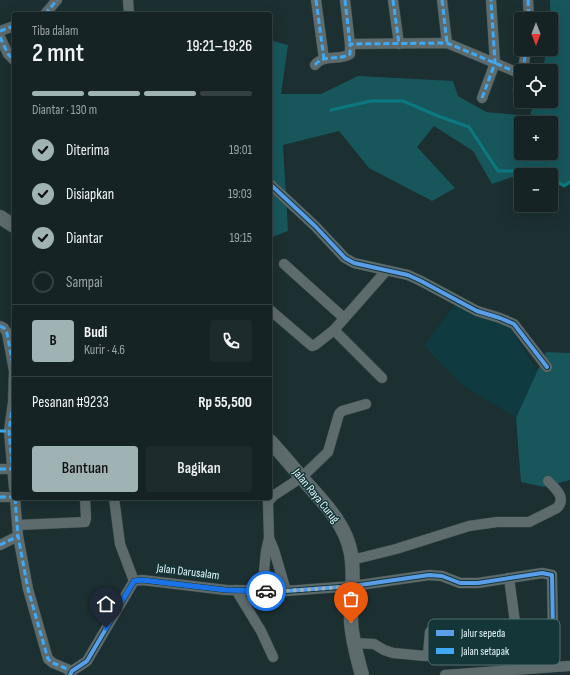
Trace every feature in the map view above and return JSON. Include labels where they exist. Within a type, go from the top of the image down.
[{"type":"main road","points":[[0,217],[12,225]]},
{"type":"main road","name":"Jalan Raya Curug","points":[[272,443],[323,501],[346,535],[352,560],[353,586],[351,623],[353,642],[362,675]]},
{"type":"street","points":[[47,12],[57,0]]},
{"type":"street","points":[[128,0],[129,12]]},
{"type":"street","points":[[316,0],[320,62],[350,54],[345,0]]},
{"type":"street","points":[[393,0],[400,44]]},
{"type":"street","points":[[442,0],[447,43]]},
{"type":"street","points":[[482,98],[495,63],[491,0]]},
{"type":"street","points":[[528,0],[529,12]]},
{"type":"street","points":[[0,31],[12,27]]},
{"type":"street","points":[[0,37],[8,54],[12,58]]},
{"type":"street","points":[[350,44],[447,43],[514,71]]},
{"type":"street","points":[[272,186],[315,226],[345,258],[354,263],[408,275],[421,280],[477,311],[514,324],[547,367]]},
{"type":"street","points":[[284,264],[344,318]]},
{"type":"street","points":[[272,312],[312,346],[317,344],[334,330],[386,271]]},
{"type":"street","points":[[0,326],[4,328],[7,333],[12,361]]},
{"type":"street","points":[[334,330],[382,378]]},
{"type":"street","points":[[12,402],[5,431],[12,459]]},
{"type":"street","points":[[272,497],[302,477],[328,452],[339,414],[342,411],[366,404]]},
{"type":"street","points":[[0,469],[12,463]]},
{"type":"street","points":[[352,560],[396,549],[469,526],[497,522],[529,522],[558,508],[561,504],[562,501],[559,493],[548,481]]},
{"type":"street","points":[[0,497],[12,497]]},
{"type":"street","points":[[14,500],[18,536],[31,602],[48,659],[71,673],[87,661],[134,581],[120,544],[114,500]]},
{"type":"street","points":[[18,525],[85,522],[85,500]]},
{"type":"street","points":[[262,591],[266,551],[269,538],[268,502],[270,500]]},
{"type":"street","points":[[0,545],[18,536]]},
{"type":"street","points":[[269,538],[286,591]]},
{"type":"street","name":"Jalan Darusalam","points":[[134,581],[142,580],[236,590],[286,591],[353,586],[429,575],[442,576],[460,583],[478,583],[542,573],[552,575],[553,619]]},
{"type":"street","points":[[509,578],[515,619]]},
{"type":"street","points":[[236,590],[261,631],[273,657]]},
{"type":"street","points":[[353,642],[374,644],[393,653],[428,655]]},
{"type":"street","points":[[445,675],[569,668]]},
{"type":"shaded area","points":[[550,0],[570,0],[570,185],[558,185],[558,168],[514,168],[514,176],[492,184],[473,151],[434,126],[417,147],[455,188],[432,201],[369,168],[339,131],[283,145],[288,231],[272,237],[272,41],[288,45],[281,94],[321,94],[358,76],[453,81],[458,96],[486,112],[530,116],[532,108],[558,108],[558,64],[544,64],[545,56],[558,56],[558,12],[550,12]]},
{"type":"shaded area","points":[[454,305],[508,324],[538,372],[516,418],[462,385],[424,346]]},
{"type":"shaded area","points":[[546,352],[570,353],[570,480],[544,487],[521,482],[516,418]]},
{"type":"waterway","points":[[331,110],[371,101],[403,101],[469,127],[498,171],[514,171]]},
{"type":"waterway","points":[[558,182],[564,186],[570,182]]},
{"type":"marked path","points":[[47,12],[57,0]]},
{"type":"marked path","points":[[316,0],[324,59]]},
{"type":"marked path","points":[[345,0],[350,44]]},
{"type":"marked path","points":[[393,0],[399,44]]},
{"type":"marked path","points":[[442,0],[447,43]]},
{"type":"marked path","points":[[482,98],[495,63],[491,0]]},
{"type":"marked path","points":[[528,0],[529,12]]},
{"type":"marked path","points":[[0,31],[12,27]]},
{"type":"marked path","points":[[0,37],[8,54],[12,58]]},
{"type":"marked path","points":[[315,65],[322,60],[350,54],[350,44],[447,43],[514,71]]},
{"type":"marked path","points":[[524,64],[525,56]]},
{"type":"marked path","points":[[0,326],[4,328],[7,333],[12,360]]},
{"type":"marked path","points":[[12,409],[9,431],[12,465]]},
{"type":"marked path","points":[[0,431],[9,431]]},
{"type":"marked path","points":[[0,469],[12,469]]},
{"type":"marked path","points":[[0,497],[12,497]]},
{"type":"marked path","points":[[15,500],[18,536],[28,589],[48,659],[53,663],[72,671]]},
{"type":"marked path","points":[[0,545],[18,536]]},
{"type":"cycle path","points":[[272,186],[315,226],[345,258],[354,263],[408,275],[477,311],[514,324],[547,367]]},
{"type":"cycle path","points":[[70,675],[72,671],[87,661],[134,581],[142,580],[226,590],[286,591],[353,586],[429,575],[442,576],[460,583],[478,583],[542,573],[552,575],[553,619]]},
{"type":"way so far","points":[[266,591],[353,586],[351,623]]},
{"type":"route","points":[[106,628],[134,581],[142,580],[173,583],[226,590],[266,591]]}]
